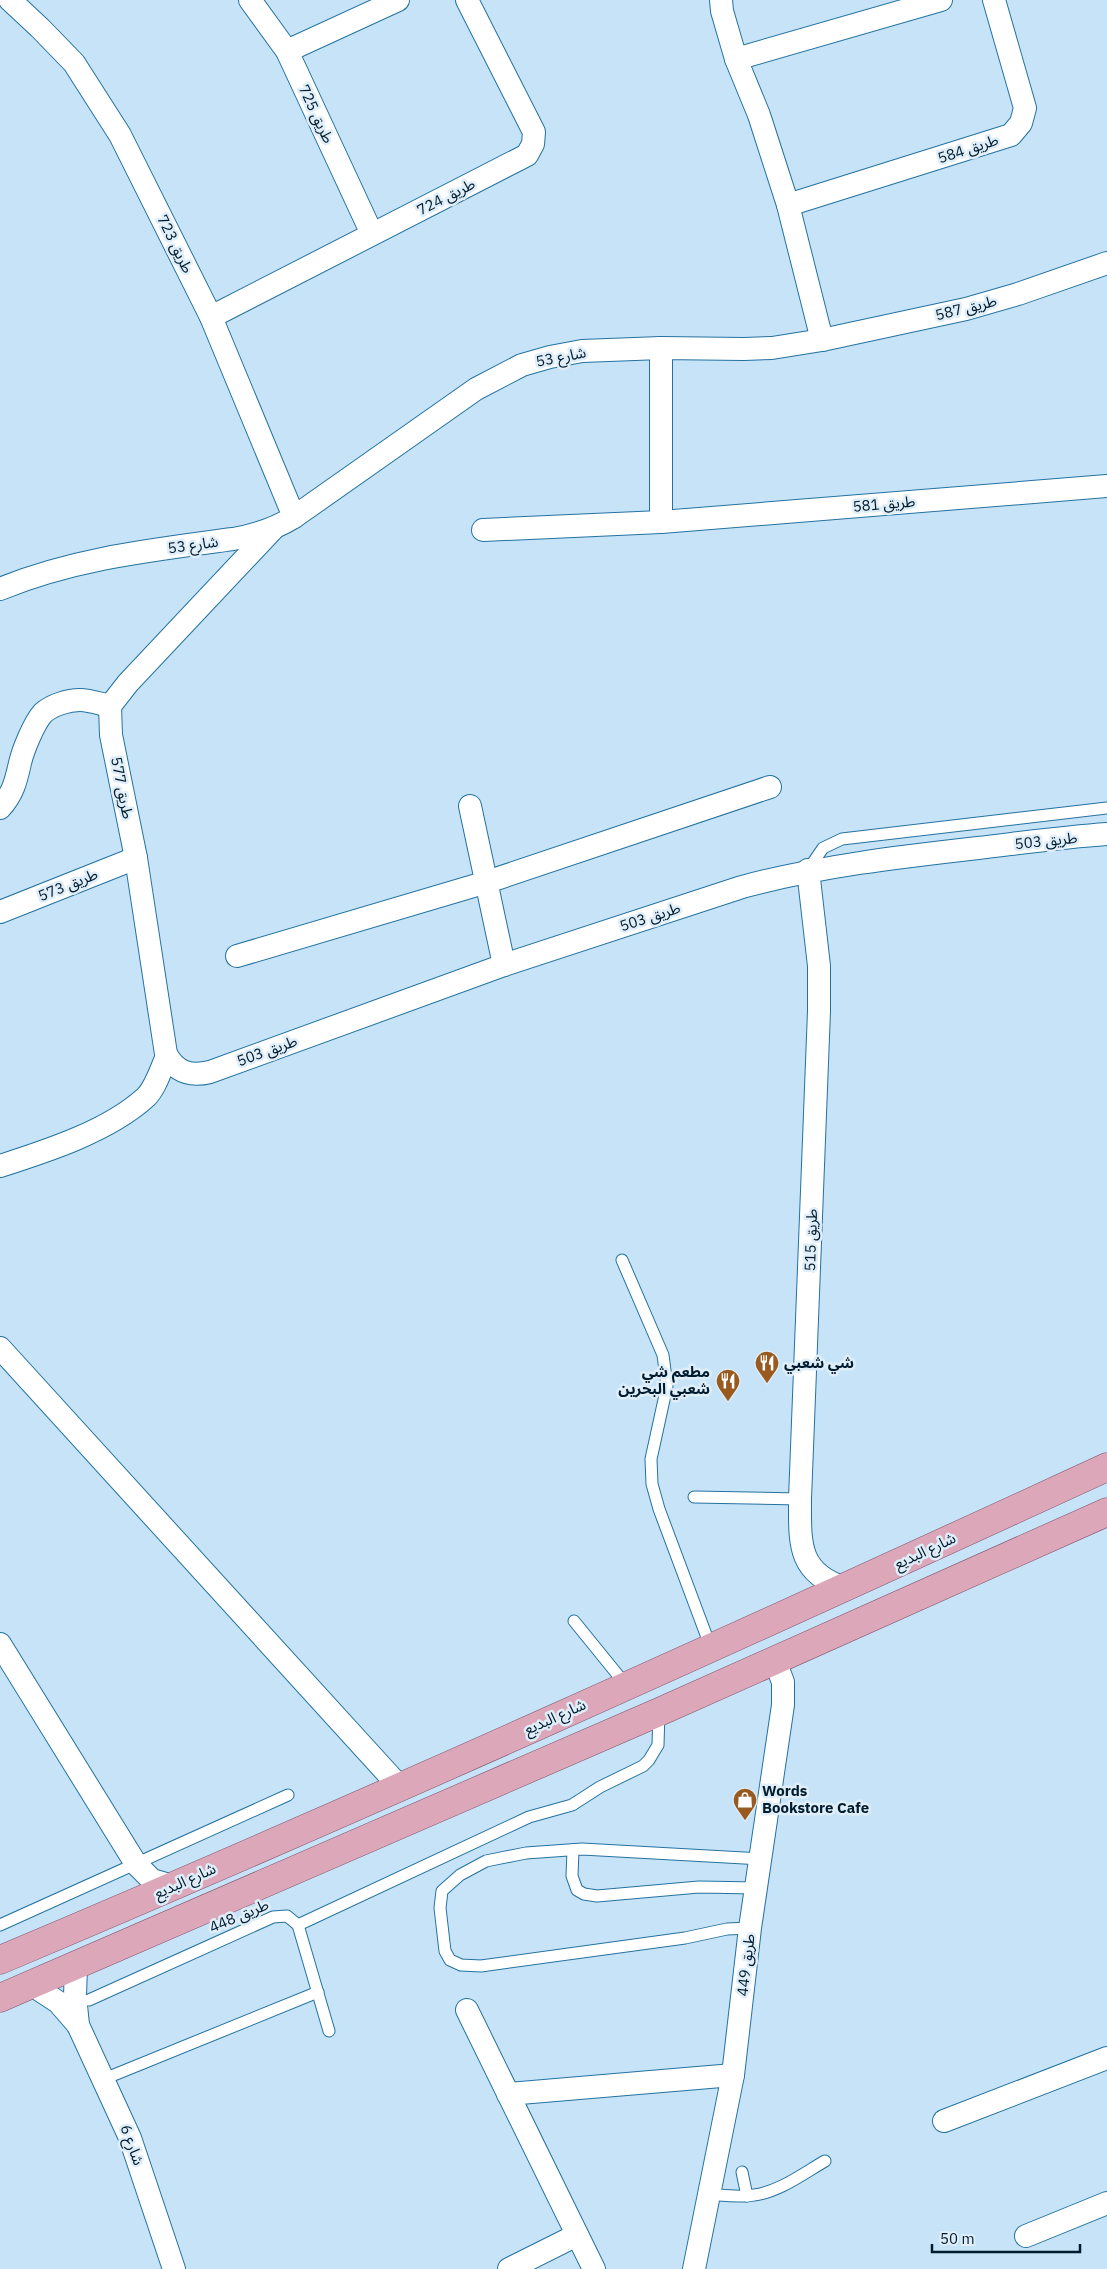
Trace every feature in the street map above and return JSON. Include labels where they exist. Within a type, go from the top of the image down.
[{"type":"main road","name":"شارع البديع","points":[[0,1960],[173,1886],[711,1648],[1107,1467]]},
{"type":"main road","points":[[0,1998],[1101,1519]]},
{"type":"street","name":"طريق 723","points":[[10,0],[74,63],[115,127],[142,176],[211,317],[294,517]]},
{"type":"street","name":"طريق 725","points":[[250,0],[287,51],[372,234]]},
{"type":"street","points":[[287,51],[398,0]]},
{"type":"street","name":"طريق 724","points":[[211,317],[527,155],[533,144],[534,132],[467,0]]},
{"type":"street","points":[[721,0],[722,11],[736,59],[759,115],[788,205],[822,340]]},
{"type":"street","points":[[736,59],[940,0]]},
{"type":"street","name":"طريق 584","points":[[788,205],[1011,135],[1021,123],[1025,108],[994,0]]},
{"type":"street","name":"طريق 587","points":[[822,340],[966,309],[1018,294],[1107,263]]},
{"type":"street","name":"شارع 53","points":[[0,589],[29,577],[108,556],[254,536],[273,529],[294,517],[476,390],[522,365],[550,356],[582,351],[660,348],[772,348],[822,340]]},
{"type":"street","points":[[660,348],[661,522]]},
{"type":"street","name":"طريق 581","points":[[483,530],[661,522],[1107,486]]},
{"type":"street","points":[[0,808],[8,799],[16,784],[24,753],[44,713],[63,702],[81,700],[110,706],[128,683],[273,529]]},
{"type":"street","name":"طريق 577","points":[[110,706],[111,735],[136,858],[167,1056]]},
{"type":"street","points":[[237,956],[487,882],[770,788]]},
{"type":"street","points":[[470,806],[504,965]]},
{"type":"street","name":"طريق 503","points":[[167,1056],[179,1070],[189,1074],[200,1075],[504,965],[742,887],[808,870],[912,855],[1107,834]]},
{"type":"street","name":"طريق 573","points":[[0,912],[136,858]]},
{"type":"street","name":"طريق 515","points":[[808,870],[819,966],[819,1011],[800,1499],[801,1544],[803,1554],[814,1571],[823,1579],[845,1588]]},
{"type":"street","points":[[0,1166],[64,1145],[124,1114],[147,1096],[167,1056]]},
{"type":"street","points":[[0,1348],[399,1786]]},
{"type":"street","points":[[0,1644],[136,1864],[152,1880],[173,1886]]},
{"type":"street","name":"طريق 449","points":[[694,2269],[707,2194],[733,2074],[750,1928],[762,1859],[783,1705],[783,1682],[775,1660]]},
{"type":"street","points":[[136,1864],[140,1883],[136,1902]]},
{"type":"street","name":"شارع 6","points":[[76,1966],[75,1996],[78,2025]]},
{"type":"street","name":"شارع 6","points":[[32,1985],[58,2002],[78,2025],[130,2138],[174,2269]]},
{"type":"street","points":[[467,2010],[594,2269]]},
{"type":"street","points":[[944,2121],[1107,2058]]},
{"type":"street","points":[[508,2094],[733,2074]]},
{"type":"street","points":[[1026,2236],[1107,2203]]},
{"type":"street","points":[[509,2269],[577,2235]]},
{"type":"lane","points":[[808,870],[823,848],[842,839],[1107,808]]},
{"type":"lane","points":[[622,1260],[663,1355],[667,1370],[665,1401],[651,1459],[652,1484],[659,1509],[711,1648]]},
{"type":"lane","points":[[694,1497],[800,1499]]},
{"type":"lane","points":[[574,1621],[626,1685]]},
{"type":"lane","points":[[329,2031],[298,1925],[529,1817],[572,1806],[600,1787],[643,1766],[658,1745],[659,1712]]},
{"type":"lane","points":[[0,1925],[288,1796]]},
{"type":"lane","points":[[750,1928],[727,1928],[685,1938],[481,1966],[461,1965],[450,1960],[444,1951],[440,1908],[442,1891],[460,1875],[486,1861],[526,1853],[572,1850],[628,1850],[762,1859]]},
{"type":"lane","points":[[572,1850],[572,1876],[577,1890],[584,1894],[597,1896],[699,1887],[757,1888]]},
{"type":"lane","name":"طريق 448","points":[[89,2000],[273,1917],[287,1916],[298,1925]]},
{"type":"lane","points":[[104,2079],[318,1992]]},
{"type":"lane","points":[[707,2194],[747,2196],[773,2189],[825,2161]]},
{"type":"lane","points":[[742,2172],[747,2196]]},
{"type":"place","name":"شي شعبي","points":[[767,1384]]},
{"type":"place","name":"مطعم شي شعبي البحرين","points":[[728,1402]]},
{"type":"place","name":"Words Bookstore Cafe","points":[[745,1821]]}]
